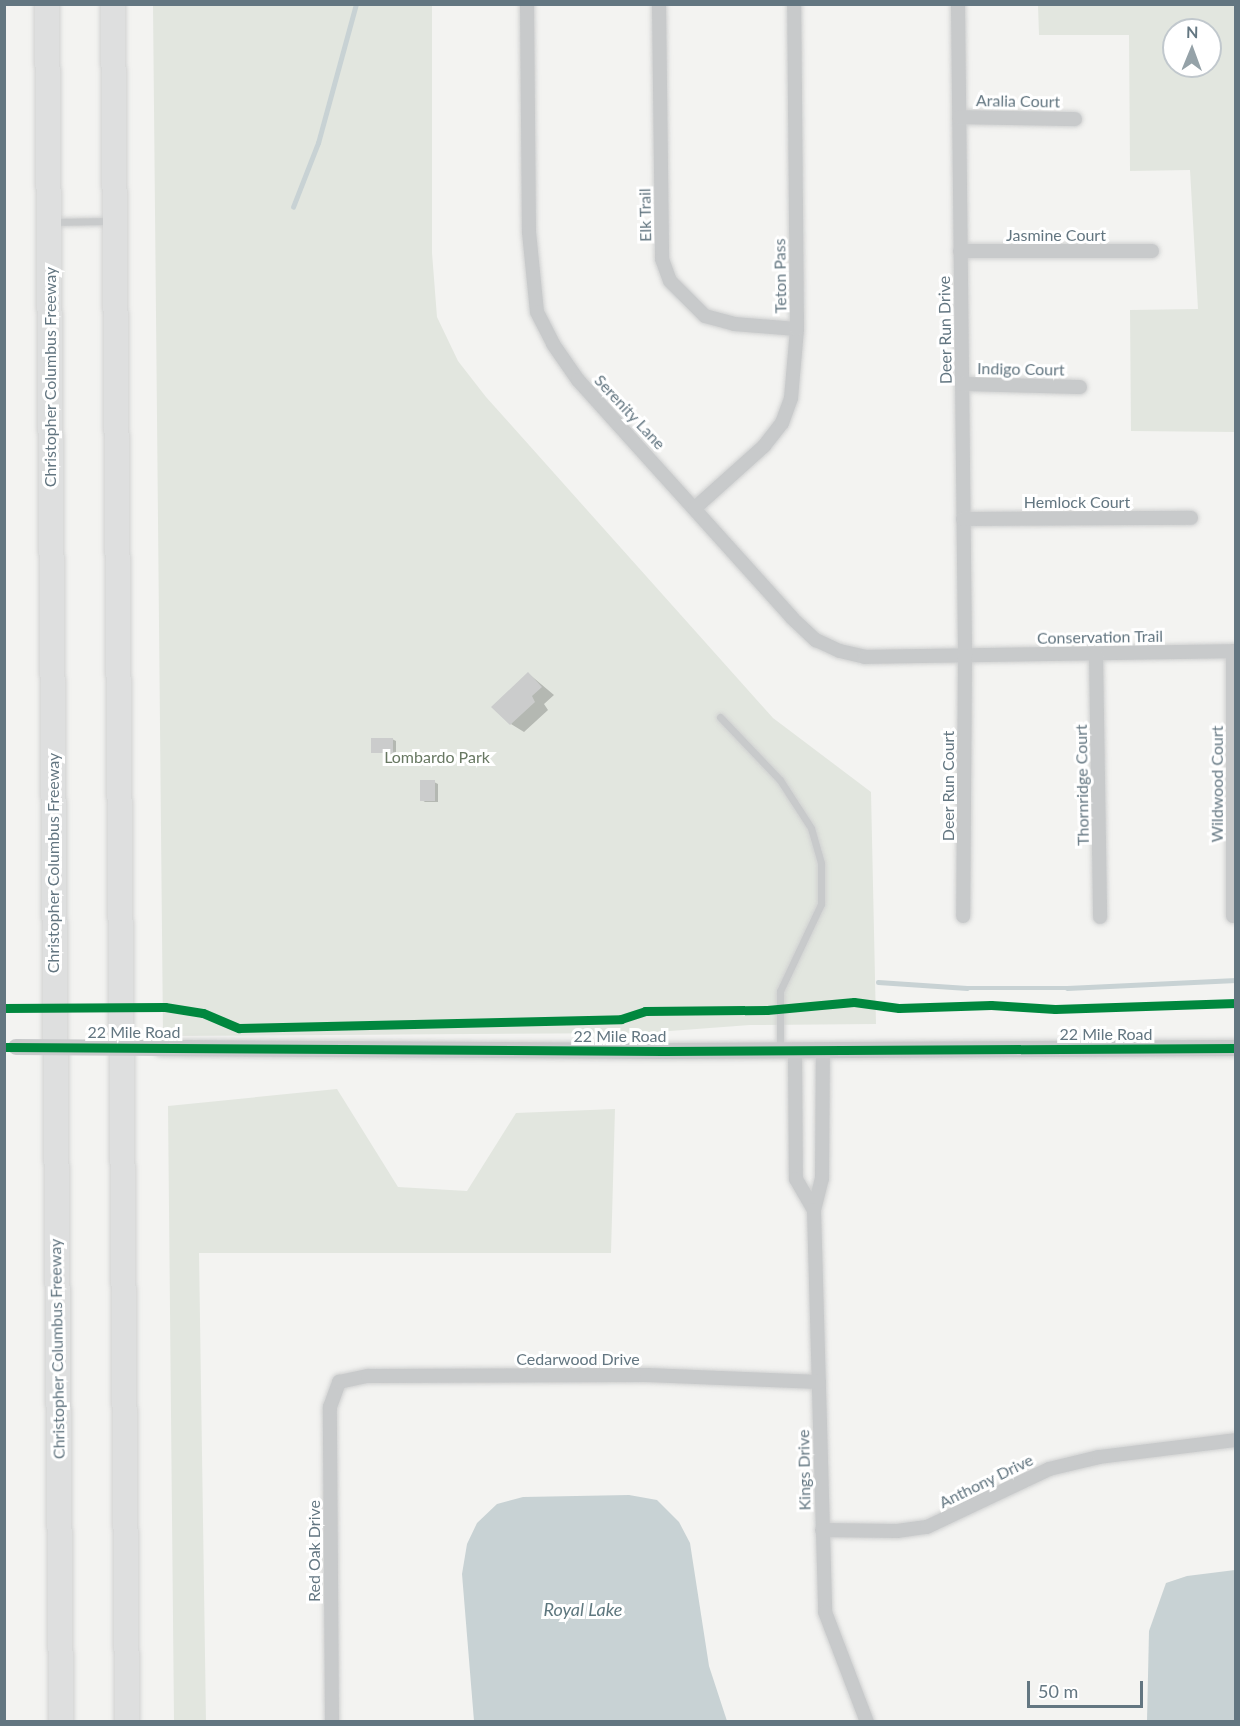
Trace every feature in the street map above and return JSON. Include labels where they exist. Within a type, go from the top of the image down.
[{"type":"highway","name":"Christopher Columbus Freeway","points":[[47,4],[61,1722]]},
{"type":"highway","points":[[113,4],[128,1722]]},
{"type":"street","name":"Serenity Lane","points":[[527,4],[529,232],[537,312],[553,344],[578,380],[792,618],[816,640],[840,651],[866,657],[965,656]]},
{"type":"street","name":"Elk Trail","points":[[659,4],[662,259],[670,281],[705,316],[734,324],[797,329]]},
{"type":"street","name":"Teton Pass","points":[[695,508],[764,446],[782,423],[796,369],[794,4]]},
{"type":"street","name":"Deer Run Drive","points":[[958,4],[965,656]]},
{"type":"street","name":"Aralia Court","points":[[959,117],[1076,119]]},
{"type":"street","name":"Jasmine Court","points":[[960,251],[1152,251]]},
{"type":"street","name":"Indigo Court","points":[[962,384],[1080,387]]},
{"type":"street","name":"Hemlock Court","points":[[963,519],[1191,518]]},
{"type":"street","name":"Conservation Trail","points":[[965,656],[1234,651]]},
{"type":"street","name":"Wildwood Court","points":[[1233,916],[1234,651]]},
{"type":"street","name":"Thornridge Court","points":[[1096,654],[1100,916]]},
{"type":"street","name":"Deer Run Court","points":[[963,916],[965,656]]},
{"type":"street","name":"22 Mile Road","points":[[10,1047],[788,1050],[1236,1048]]},
{"type":"street","name":"Kings Drive","points":[[788,1050],[796,1179],[814,1210]]},
{"type":"street","name":"Kings Drive","points":[[823,1050],[822,1179],[814,1210],[825,1612],[867,1722]]},
{"type":"street","name":"Cedarwood Drive","points":[[339,1382],[368,1376],[624,1375],[819,1382]]},
{"type":"street","name":"Red Oak Drive","points":[[332,1722],[330,1407],[339,1382]]},
{"type":"street","name":"Anthony Drive","points":[[822,1530],[897,1531],[927,1527],[1048,1468],[1099,1457],[1236,1440]]},
{"type":"lane","points":[[49,222],[115,221]]},
{"type":"lane","points":[[720,717],[780,780],[811,828],[821,863],[821,904],[780,991],[788,1050]]},
{"type":"green space","name":"Lombardo Park","points":[[153,5],[432,5],[432,253],[437,317],[458,361],[486,397],[773,718],[871,792],[876,1024],[750,1025],[643,1033],[163,1036]]},
{"type":"green space","points":[[1038,5],[1235,5],[1235,432],[1131,431],[1130,310],[1198,309],[1190,170],[1130,171],[1129,35],[1039,35]]},
{"type":"green space","points":[[337,1089],[398,1187],[467,1191],[516,1113],[615,1109],[611,1253],[199,1253],[206,1721],[174,1721],[168,1106]]},
{"type":"water","name":"Royal Lake","points":[[629,1495],[657,1500],[679,1522],[690,1543],[709,1666],[727,1721],[474,1721],[462,1574],[467,1544],[477,1523],[497,1504],[523,1497]]},
{"type":"water","points":[[1235,1570],[1235,1721],[1147,1721],[1149,1631],[1166,1583],[1187,1576]]},
{"type":"building","points":[[528,672],[542,687],[532,696],[535,702],[510,725],[491,707]]},
{"type":"building","points":[[371,738],[393,738],[393,753],[371,753]]},
{"type":"building","points":[[420,780],[435,780],[435,801],[420,801]]},
{"type":"waterway","points":[[293,207],[318,143],[356,4]]},
{"type":"waterway","points":[[878,982],[967,988],[1067,988],[1236,980]]},
{"type":"cycle path","points":[[4,1008],[165,1007],[203,1013],[239,1028],[621,1019],[645,1011],[767,1010],[854,1002],[899,1008],[991,1005],[1055,1009],[1236,1003]]},
{"type":"cycle path","points":[[4,1047],[663,1051],[1236,1048]]}]
